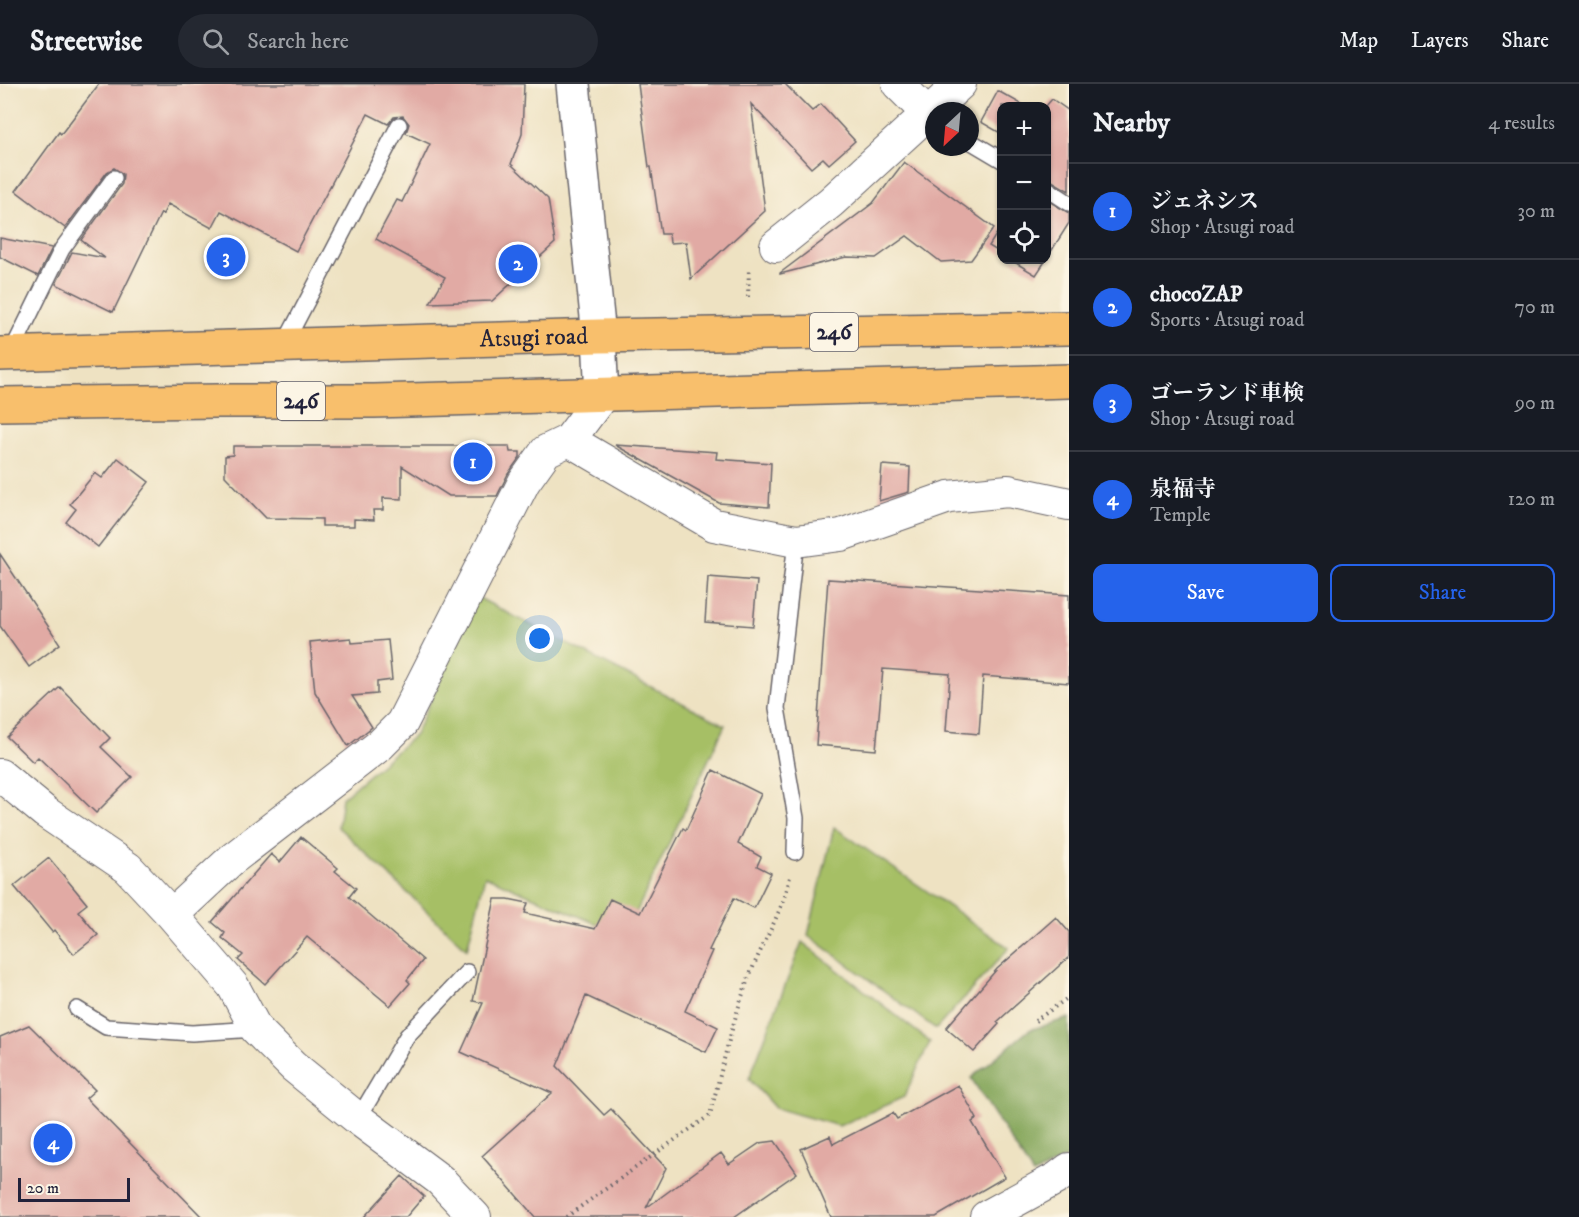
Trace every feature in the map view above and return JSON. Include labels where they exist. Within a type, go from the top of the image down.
[{"type":"highway","name":"Atsugi road","points":[[5,354],[599,336],[1069,328]]},
{"type":"highway","name":"246","points":[[0,404],[374,401],[1069,381]]},
{"type":"street","points":[[172,915],[231,860],[380,745],[402,723],[524,482],[546,452],[568,440],[602,396],[599,336],[573,84]]},
{"type":"street","points":[[898,84],[925,110]]},
{"type":"street","points":[[944,102],[960,84]]},
{"type":"street","points":[[776,246],[925,121]]},
{"type":"street","points":[[568,440],[714,525],[796,541],[841,535],[949,497],[1008,491],[1069,504]]},
{"type":"street","points":[[0,774],[45,812],[128,868],[233,986],[256,1029],[293,1066],[358,1119],[441,1180],[475,1217]]},
{"type":"street","points":[[986,1217],[1058,1178],[1069,1169]]},
{"type":"lane","points":[[284,345],[399,125]]},
{"type":"lane","points":[[979,146],[997,157]]},
{"type":"lane","points":[[5,354],[62,249],[114,178]]},
{"type":"lane","points":[[1051,191],[1069,202]]},
{"type":"lane","points":[[795,852],[796,818],[777,708],[796,541]]},
{"type":"lane","points":[[358,1119],[406,1036],[467,972]]},
{"type":"lane","points":[[77,1009],[106,1027],[192,1033],[256,1029]]},
{"type":"path","points":[[566,1217],[710,1115],[746,983],[773,924],[795,852]]},
{"type":"path","points":[[1035,1021],[1069,997]]},
{"type":"green space","points":[[477,597],[725,725],[625,936],[485,876],[467,949],[338,827],[342,798],[415,735]]},
{"type":"green space","points":[[834,827],[1009,948],[936,1029],[808,935]]},
{"type":"green space","points":[[802,942],[930,1042],[904,1097],[839,1126],[775,1108],[749,1079]]},
{"type":"green space","points":[[1069,1018],[1069,1156],[1033,1175],[971,1078],[1029,1030]]},
{"type":"building","points":[[99,84],[524,84],[522,134],[511,164],[548,199],[555,243],[492,301],[430,303],[445,277],[376,239],[397,200],[402,202],[430,144],[406,133],[409,124],[403,116],[394,117],[388,124],[368,114],[296,251],[221,211],[212,228],[168,204],[163,214],[161,213],[113,312],[56,284],[72,252],[105,258],[81,240],[122,184],[123,174],[114,168],[107,172],[65,228],[16,191],[59,132],[61,134]]},
{"type":"building","points":[[638,84],[785,84],[812,111],[821,104],[855,141],[829,164],[823,158],[811,168],[751,104],[765,211],[691,279],[686,242],[670,243],[669,234],[661,234]]},
{"type":"building","points":[[998,91],[1018,102],[997,102],[997,131],[981,122]]},
{"type":"building","points":[[1052,99],[1069,111],[1069,191],[1051,180],[1049,102]]},
{"type":"building","points":[[904,162],[994,228],[971,260],[941,262],[907,236],[876,258],[846,257],[780,274],[873,203]]},
{"type":"building","points":[[1051,202],[1069,213],[1069,223],[1051,252]]},
{"type":"building","points":[[997,233],[997,251],[989,246]]},
{"type":"building","points":[[0,238],[52,248],[38,276],[0,257]]},
{"type":"building","points":[[1018,264],[1043,264],[1036,275]]},
{"type":"building","points":[[615,445],[717,452],[716,459],[771,463],[769,507],[719,503]]},
{"type":"building","points":[[233,446],[509,446],[510,452],[520,452],[520,457],[497,496],[449,496],[402,466],[402,499],[383,498],[383,510],[373,510],[374,520],[354,519],[354,526],[322,526],[322,519],[266,518],[225,476],[225,456],[233,455]]},
{"type":"building","points":[[118,458],[149,482],[98,547],[66,522],[76,509],[70,504],[95,473],[102,478]]},
{"type":"building","points":[[882,465],[910,467],[909,492],[879,501]]},
{"type":"building","points":[[0,554],[60,644],[29,667],[0,626]]},
{"type":"building","points":[[708,577],[757,581],[753,626],[705,622]]},
{"type":"building","points":[[828,579],[1069,595],[1069,683],[983,676],[979,734],[946,731],[950,674],[883,669],[876,750],[816,745]]},
{"type":"building","points":[[351,638],[352,643],[388,640],[392,680],[377,682],[377,694],[352,696],[372,727],[348,746],[315,692],[310,642]]},
{"type":"building","points":[[60,687],[110,738],[101,747],[132,777],[96,813],[38,757],[33,762],[7,737]]},
{"type":"building","points":[[713,770],[761,794],[738,844],[761,857],[757,866],[771,873],[754,908],[734,898],[709,950],[712,951],[685,1011],[718,1027],[706,1052],[586,996],[557,1066],[604,1115],[611,1109],[666,1168],[646,1208],[721,1153],[729,1164],[760,1143],[775,1141],[797,1173],[734,1217],[535,1217],[482,1156],[552,1093],[461,1052],[483,1003],[473,1001],[495,899],[528,903],[525,913],[595,929],[610,899],[640,913],[683,828],[686,830]]},
{"type":"building","points":[[301,837],[338,868],[335,871],[356,888],[349,897],[423,960],[407,980],[410,983],[390,1006],[307,937],[265,984],[238,960],[243,955],[222,938],[225,933],[212,922],[271,854],[280,862]]},
{"type":"building","points":[[49,858],[87,904],[78,911],[98,935],[74,954],[54,930],[52,932],[14,886]]},
{"type":"building","points":[[1056,917],[1069,932],[1069,957],[997,1022],[999,1024],[974,1052],[946,1028],[997,969]]},
{"type":"building","points":[[29,1025],[95,1090],[86,1098],[202,1217],[0,1217],[0,1037]]},
{"type":"building","points":[[958,1085],[977,1119],[972,1122],[1005,1177],[936,1217],[831,1217],[801,1149],[830,1136],[833,1144],[893,1113],[897,1119]]},
{"type":"building","points":[[402,1176],[424,1196],[406,1217],[364,1217]]},
{"type":"place","name":"ゴーランド車検","points":[[226,257]]},
{"type":"place","name":"chocoZAP","points":[[518,264]]},
{"type":"place","name":"ジェネシス","points":[[473,462]]},
{"type":"place","name":"泉福寺","points":[[53,1143]]}]
